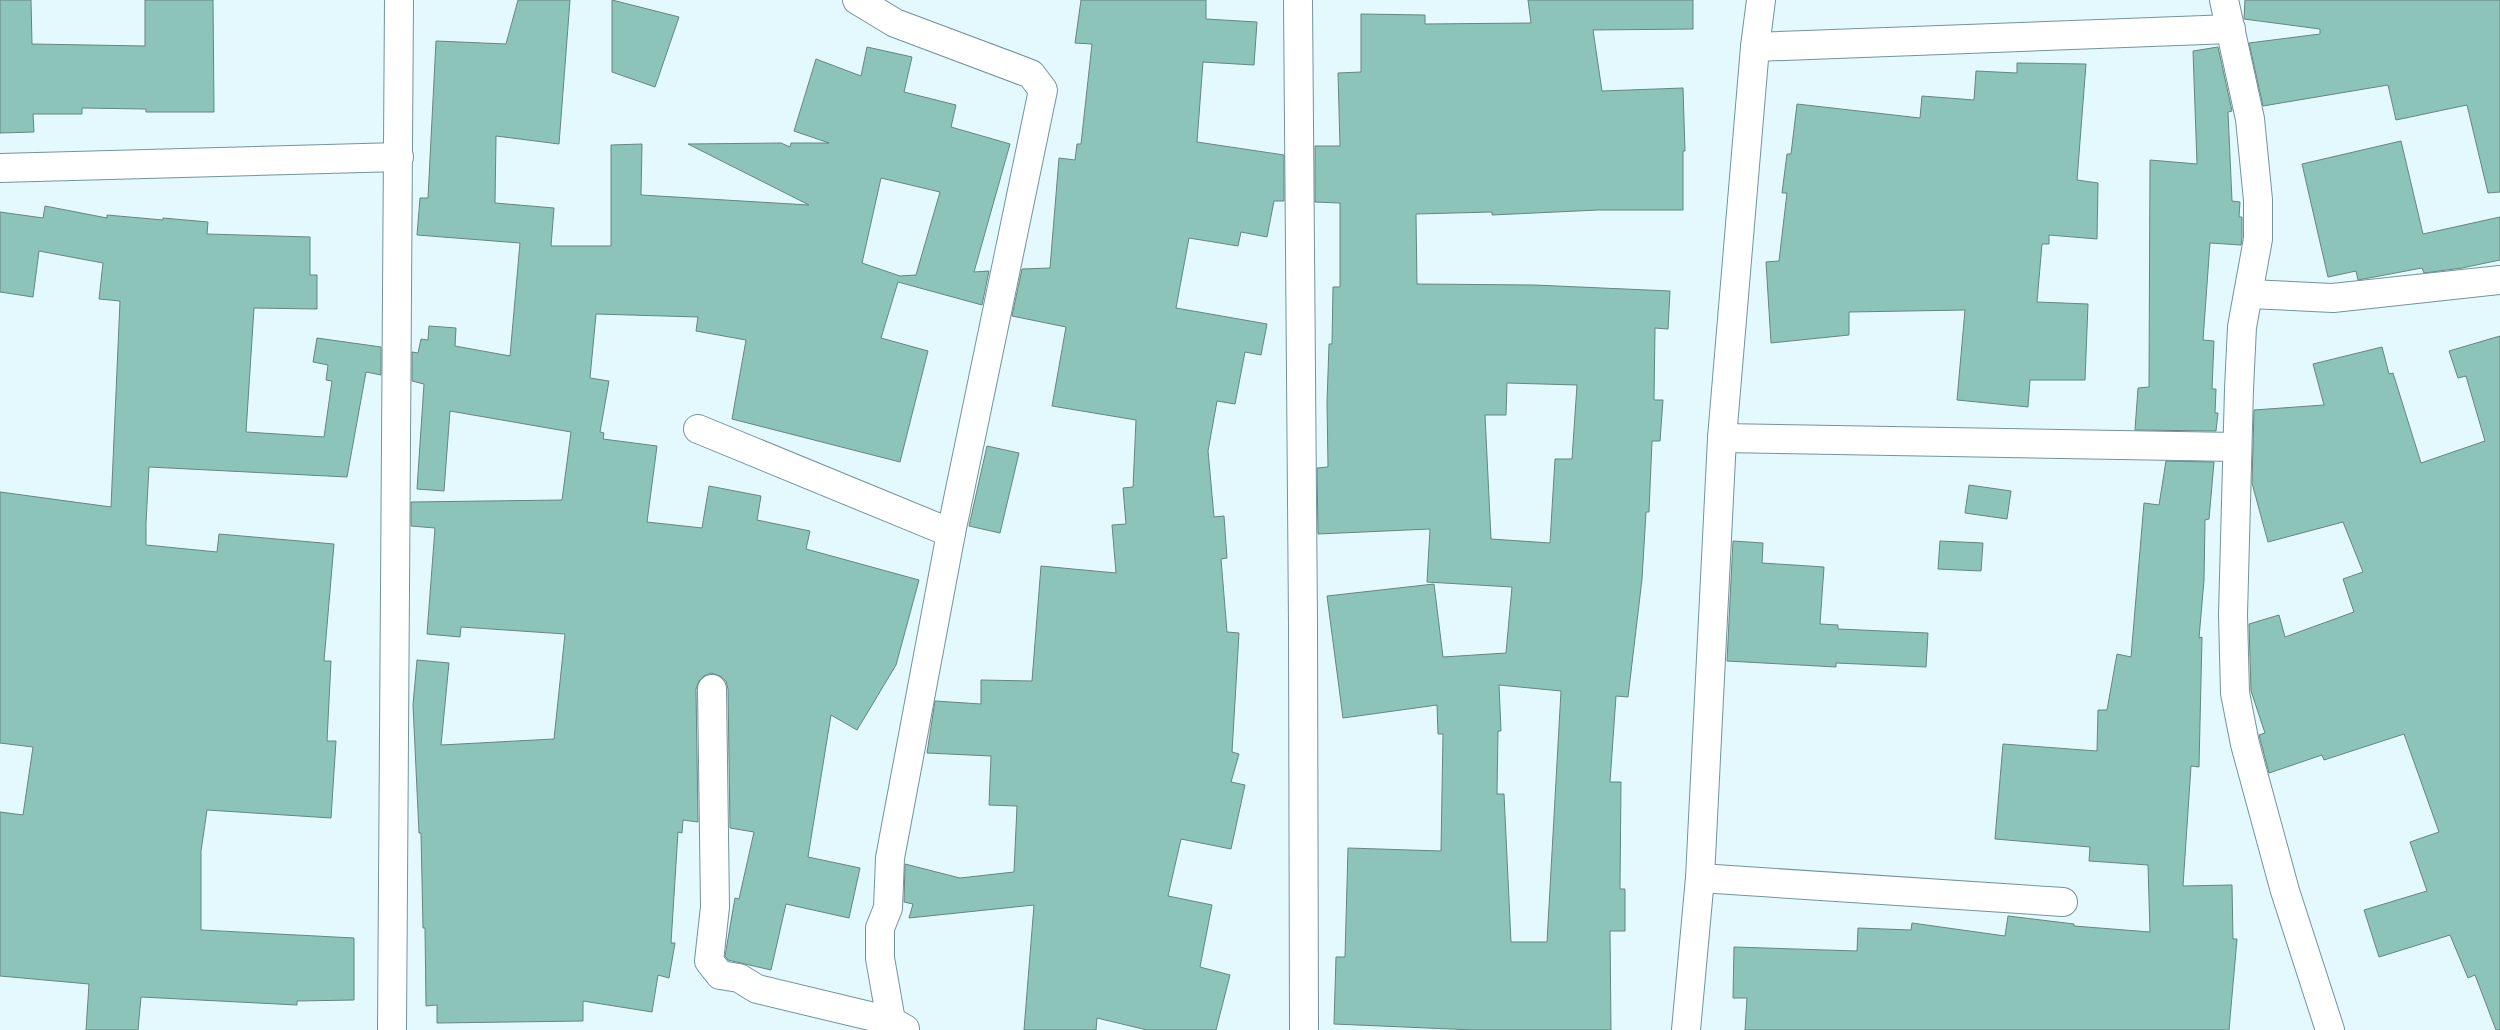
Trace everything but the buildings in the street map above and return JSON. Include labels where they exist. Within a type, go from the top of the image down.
[{"type":"street","points":[[392,1030],[400,0]]},
{"type":"street","points":[[712,689],[715,907],[709,961],[720,974],[739,978],[757,989],[898,1026],[880,958],[880,928],[888,908],[890,858],[950,532],[1043,90],[1031,74],[895,12],[857,0]]},
{"type":"street","points":[[1298,0],[1304,1030]]},
{"type":"street","points":[[1686,1030],[1700,878],[1722,438],[1755,47],[1761,0]]},
{"type":"street","points":[[2224,0],[2250,119],[2258,200],[2258,239],[2242,327],[2236,447],[2233,615],[2235,693],[2245,744],[2285,891],[2330,1030]]},
{"type":"street","points":[[1755,47],[2231,29]]},
{"type":"street","points":[[0,168],[399,157]]},
{"type":"street","points":[[2249,294],[2333,298],[2500,280]]},
{"type":"street","points":[[698,429],[950,532]]},
{"type":"street","points":[[1722,438],[2236,447]]},
{"type":"street","points":[[1700,878],[2063,902]]}]
